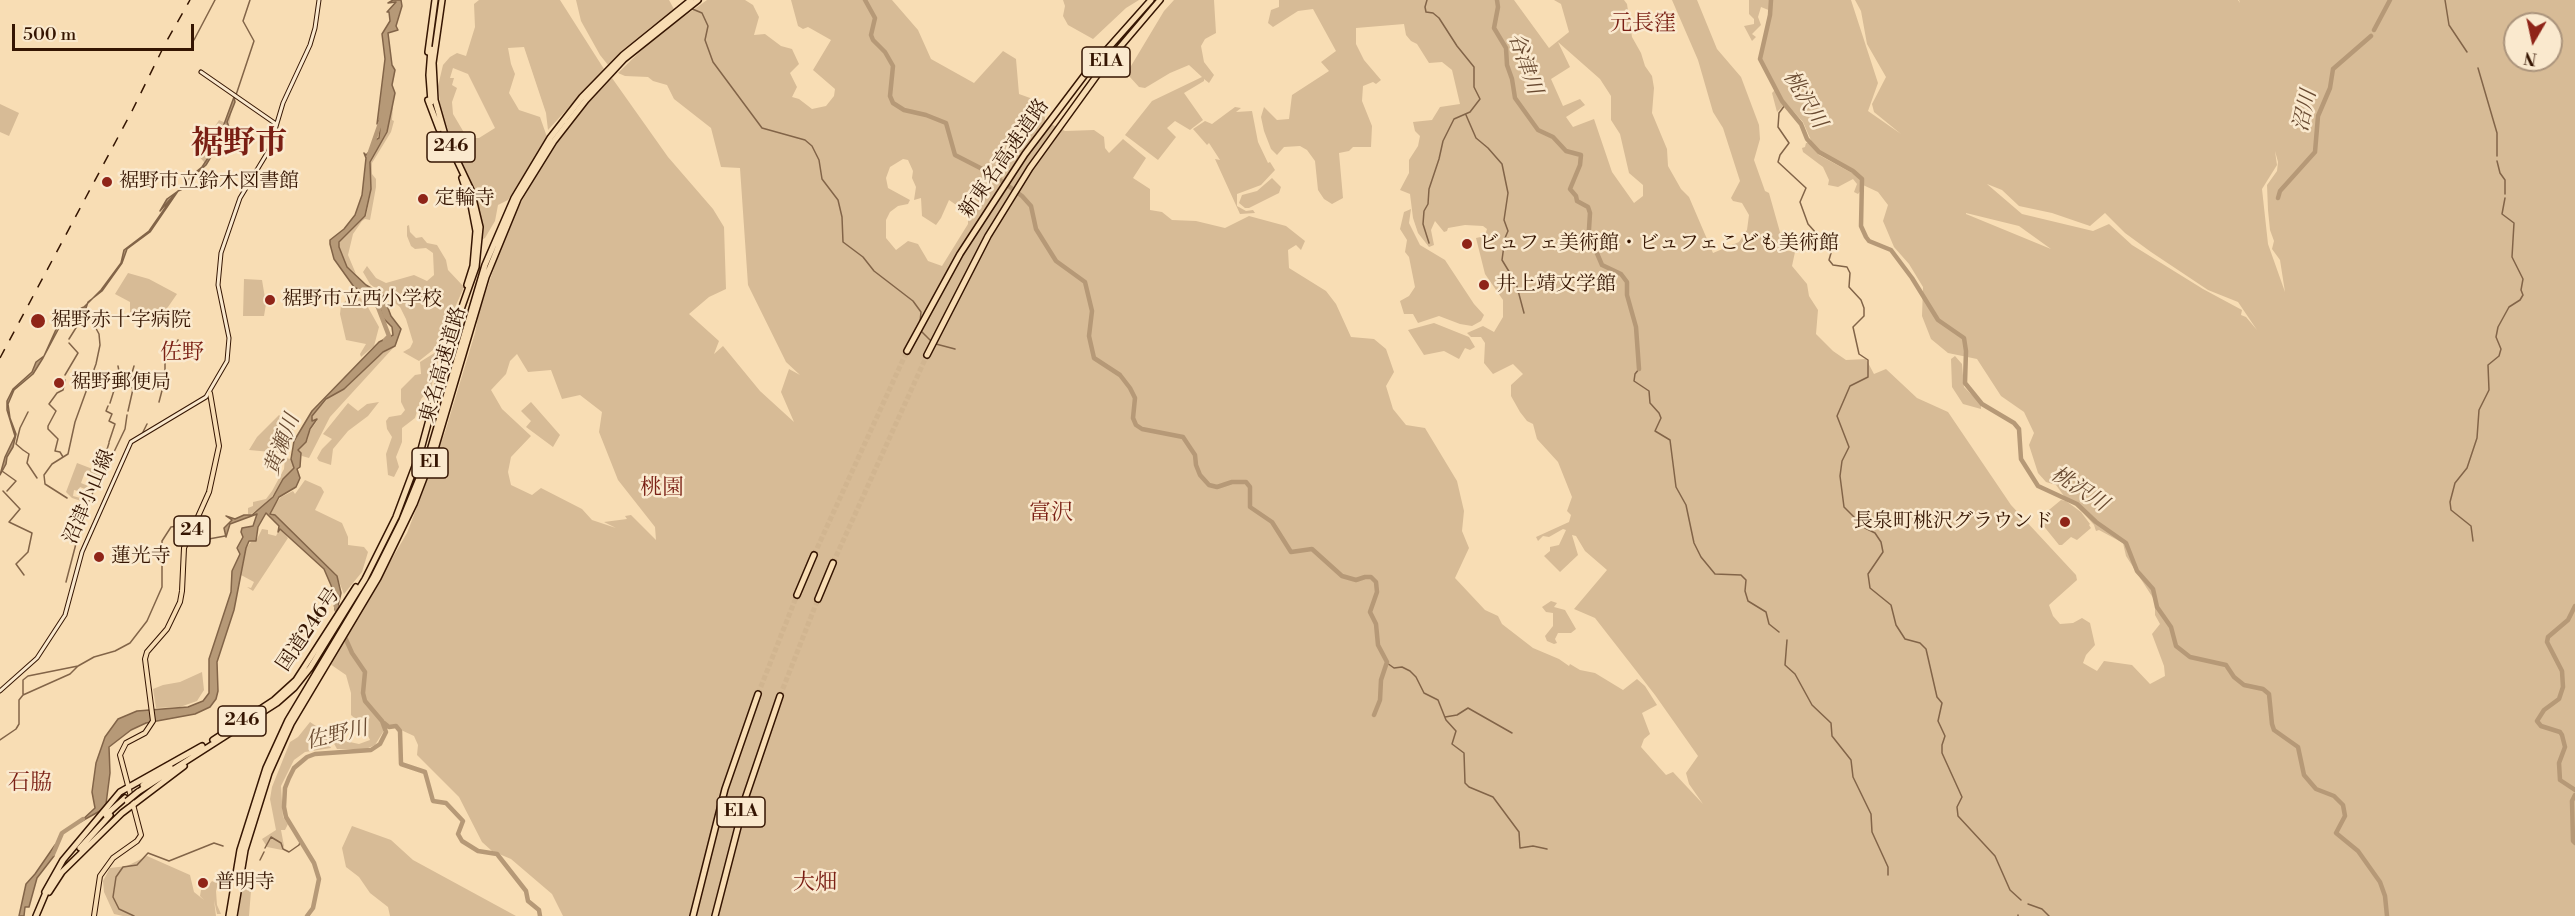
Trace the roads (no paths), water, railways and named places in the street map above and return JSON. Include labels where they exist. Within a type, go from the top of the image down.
[{"type":"highway","name":"246","points":[[440,0],[429,88],[439,129],[461,175],[474,213],[475,248],[462,303]]},
{"type":"highway","points":[[439,129],[432,114],[426,82],[440,0]]},
{"type":"highway","points":[[440,0],[436,74],[438,104],[445,135]]},
{"type":"highway","name":"東名高速道路","points":[[229,916],[240,849],[266,768],[288,720],[356,611],[392,543],[421,475],[490,251],[524,179],[566,116],[602,75],[691,0]]},
{"type":"highway","name":"東名高速道路","points":[[476,302],[518,199],[554,141],[605,78],[656,29],[698,0]]},
{"type":"highway","name":"新東名高速道路","points":[[907,351],[977,225],[1048,122],[1093,65],[1151,0]]},
{"type":"highway","name":"新東名高速道路","points":[[927,355],[988,236],[1057,128],[1102,67],[1160,0]]},
{"type":"highway","name":"246","points":[[433,46],[433,87],[438,114],[445,135],[471,190],[477,213],[479,245],[476,267],[457,317]]},
{"type":"highway","name":"国道246号","points":[[137,791],[277,703],[294,688],[353,596],[402,494],[451,334]]},
{"type":"highway","points":[[797,595],[814,555]]},
{"type":"highway","points":[[818,599],[833,563]]},
{"type":"highway","name":"国道246号","points":[[37,916],[45,892],[59,870],[91,831],[137,791],[274,700],[302,673],[330,633]]},
{"type":"highway","name":"東名高速道路","points":[[234,916],[244,850],[269,773],[291,724],[334,647]]},
{"type":"highway","name":"E1A","points":[[693,916],[712,836],[758,694]]},
{"type":"highway","name":"E1A","points":[[715,916],[736,831],[780,696]]},
{"type":"highway","points":[[61,873],[102,831],[134,804],[233,731]]},
{"type":"highway","points":[[45,892],[63,860],[115,797],[128,786],[202,746]]},
{"type":"highway","name":"国道246号","points":[[37,916],[61,873],[106,819],[126,799]]},
{"type":"main road","name":"沼津小山線","points":[[0,691],[41,653],[65,615],[85,542],[131,442],[177,416],[210,393],[230,351],[219,293],[221,253],[240,198],[265,158],[285,97],[312,39],[319,0]]},
{"type":"main road","points":[[201,72],[276,123]]},
{"type":"main road","name":"24","points":[[94,916],[100,876],[113,858],[140,837],[141,830],[120,760],[120,752],[126,743],[146,733],[152,725],[145,659],[147,652],[167,629],[182,597],[183,552],[209,494],[219,446],[210,393]]},
{"type":"waterway","points":[[194,40],[215,0]]},
{"type":"waterway","points":[[236,95],[254,41],[243,21],[250,0]]},
{"type":"waterway","points":[[865,0],[875,18],[871,35],[873,40],[885,52],[893,66],[890,96],[893,103],[904,110],[946,123],[955,155],[992,174],[1022,196],[1031,206],[1036,229],[1056,261],[1085,282],[1092,311],[1089,336],[1094,358],[1120,375],[1130,388],[1135,398],[1133,418],[1136,425],[1142,429],[1183,437],[1195,455],[1200,475],[1209,485],[1217,487],[1232,482],[1246,482],[1250,487],[1250,507],[1272,522],[1291,552],[1312,549],[1342,576],[1356,580],[1371,577],[1376,582],[1377,592],[1370,612],[1376,624],[1378,645],[1387,662],[1381,680],[1380,700],[1374,715]]},
{"type":"waterway","points":[[1427,0],[1426,12],[1433,13],[1439,18],[1474,67],[1474,87],[1480,99],[1470,112],[1454,119],[1443,141],[1429,189],[1428,204],[1424,211],[1423,224],[1429,243]]},
{"type":"waterway","name":"谷津川","points":[[1497,0],[1494,28],[1506,48],[1507,65],[1515,98],[1538,130],[1553,137],[1566,151],[1581,155],[1580,165],[1570,189],[1577,201],[1588,207],[1590,213],[1588,245],[1596,251],[1602,265],[1621,274],[1627,282],[1627,295],[1636,327],[1639,369]]},
{"type":"waterway","name":"桃沢川","points":[[1771,0],[1760,59],[1782,101],[1801,124],[1807,139],[1819,152],[1853,171],[1862,179],[1861,226],[1866,237],[1869,241],[1891,250],[1912,278],[1938,320],[1964,338],[1965,383],[1982,404],[2014,423],[2019,429],[2021,459],[2038,486],[2077,504],[2096,522],[2126,543],[2137,571],[2153,589],[2157,607],[2171,627],[2176,646],[2190,657],[2226,665],[2234,677],[2244,685],[2263,689],[2269,694],[2274,730],[2298,747],[2304,775],[2316,789],[2334,796],[2343,805],[2345,816],[2336,833],[2358,851],[2380,882],[2385,896],[2387,916]]},
{"type":"waterway","name":"沼川","points":[[2374,30],[2390,0]]},
{"type":"waterway","points":[[2445,0],[2449,25],[2467,52]]},
{"type":"waterway","points":[[690,8],[702,13],[708,26],[705,40],[713,62],[762,128],[805,140],[812,146],[819,160],[822,179],[838,200],[842,217],[843,242],[863,257],[874,271],[913,301],[921,312],[920,322]]},
{"type":"waterway","name":"沼川","points":[[2278,198],[2280,191],[2315,152],[2318,116],[2330,88],[2333,69],[2371,36]]},
{"type":"waterway","points":[[2478,68],[2497,133],[2497,156]]},
{"type":"waterway","points":[[1785,105],[1779,113],[1778,127],[1789,143],[1778,162],[1806,188],[1800,202],[1808,224],[1816,233],[1831,240],[1833,246],[1829,260],[1833,265],[1847,267],[1850,273],[1849,287],[1861,300],[1864,308],[1864,316],[1853,327],[1859,354],[1868,360],[1868,377],[1850,386],[1837,416],[1849,447],[1842,461],[1840,476],[1844,507],[1865,528],[1875,533],[1881,542],[1883,552],[1868,574],[1870,588],[1891,605],[1896,625],[1905,639],[1920,643],[1926,649],[1937,697],[1942,703],[1938,721],[1945,736],[1942,753],[1962,797],[1957,807],[1958,816],[1995,856],[2010,890],[2021,900]]},
{"type":"waterway","name":"黄瀬川","points":[[369,155],[383,115]]},
{"type":"waterway","points":[[1466,115],[1476,138],[1502,164],[1508,193],[1504,220],[1508,231],[1502,260],[1516,283],[1524,313]]},
{"type":"waterway","points":[[2497,161],[2500,173],[2505,180],[2505,194]]},
{"type":"waterway","points":[[2473,541],[2471,526],[2451,510],[2450,502],[2455,483],[2467,468],[2477,438],[2479,410],[2489,390],[2488,365],[2499,356],[2501,349],[2496,337],[2498,327],[2509,307],[2520,300],[2523,295],[2521,290],[2523,279],[2512,257],[2514,223],[2502,214],[2505,198]]},
{"type":"waterway","name":"黄瀬川","points":[[362,290],[376,302],[389,336],[385,340]]},
{"type":"waterway","points":[[86,308],[91,318]]},
{"type":"waterway","points":[[69,339],[79,323],[75,319],[81,314],[78,310]]},
{"type":"waterway","points":[[67,498],[45,484],[44,475],[52,464],[68,454],[75,422],[96,364],[100,345],[99,334],[92,321]]},
{"type":"waterway","points":[[920,330],[932,342]]},
{"type":"waterway","points":[[159,402],[165,379],[165,361],[178,340]]},
{"type":"waterway","points":[[65,375],[78,353],[69,343]]},
{"type":"waterway","points":[[936,344],[955,349]]},
{"type":"waterway","points":[[110,403],[117,381],[121,382],[118,366]]},
{"type":"waterway","points":[[128,411],[133,389],[129,383],[134,366]]},
{"type":"waterway","points":[[1639,369],[1634,381],[1649,391],[1650,403],[1659,413],[1661,418],[1655,431],[1670,440],[1676,487],[1686,505],[1694,543],[1701,557],[1715,574],[1741,575],[1746,580],[1745,591],[1748,601],[1766,612],[1769,624],[1779,632]]},
{"type":"waterway","points":[[63,457],[60,452],[55,451],[58,439],[48,429],[48,426],[56,411],[49,404],[57,393],[63,390],[65,380]]},
{"type":"waterway","points":[[108,406],[106,411],[112,414],[109,421],[115,424],[109,442]]},
{"type":"waterway","points":[[23,450],[16,444],[20,428],[28,412]]},
{"type":"waterway","points":[[113,454],[125,429],[127,415]]},
{"type":"waterway","points":[[143,432],[147,424]]},
{"type":"waterway","points":[[109,443],[105,456],[109,458]]},
{"type":"waterway","points":[[23,450],[29,454],[27,463],[37,478]]},
{"type":"waterway","points":[[66,582],[85,509],[110,457]]},
{"type":"waterway","points":[[2,471],[16,481],[7,491]]},
{"type":"waterway","points":[[3,491],[20,509],[9,522],[32,533],[28,552],[16,564],[24,575]]},
{"type":"waterway","points":[[0,740],[16,729],[19,724],[19,700],[23,695],[70,674],[78,666],[94,657],[115,651],[130,643],[147,621],[162,587],[162,541],[171,527],[177,526],[198,541],[225,536]]},
{"type":"waterway","name":"佐野川","points":[[307,916],[313,908],[319,879],[314,863],[286,817],[285,788],[289,778],[294,768],[307,757],[315,754],[371,750],[380,744],[386,732],[382,721],[365,701],[363,693],[365,672],[352,653],[340,626],[336,606]]},
{"type":"waterway","points":[[2575,606],[2568,620],[2548,637],[2547,642],[2562,671],[2563,687],[2559,699],[2544,710],[2537,721],[2541,726],[2560,732],[2562,735],[2565,747],[2559,763],[2560,780],[2575,790]]},
{"type":"waterway","points":[[1787,640],[1785,665],[1795,674],[1812,705],[1831,723],[1832,736],[1851,760],[1853,777],[1871,814],[1872,832],[1888,867],[1888,875]]},
{"type":"waterway","points":[[1387,663],[1394,668],[1402,667],[1410,671],[1416,677],[1424,693],[1438,700],[1446,720],[1456,731],[1452,744],[1464,753],[1465,783],[1493,797],[1519,832],[1520,848],[1533,846],[1547,849]]},
{"type":"waterway","points":[[23,694],[23,680],[28,676],[78,666]]},
{"type":"waterway","points":[[1445,717],[1457,715],[1468,708],[1512,733]]},
{"type":"waterway","name":"谷津川","points":[[384,723],[389,727],[396,726],[400,731],[401,764],[425,772],[433,801],[446,803],[463,821],[458,834],[462,841],[478,851],[497,854],[526,891],[528,901],[539,910],[540,916]]},
{"type":"waterway","points":[[2575,795],[2572,801],[2573,841],[2575,843]]},
{"type":"waterway","name":"黄瀬川","points":[[53,854],[62,833],[83,819]]},
{"type":"waterway","points":[[265,848],[271,837],[289,852],[299,845],[301,840]]},
{"type":"waterway","points":[[134,916],[119,909],[113,897],[116,877],[123,867],[137,865],[148,853],[169,861],[214,843],[223,846]]},
{"type":"waterway","points":[[260,860],[264,852]]},
{"type":"waterway","points":[[2028,904],[2042,909],[2049,916]]},
{"type":"tunnel","points":[[449,333],[455,316]]},
{"type":"tunnel","points":[[452,335],[458,318]]},
{"type":"tunnel","points":[[814,555],[907,351]]},
{"type":"tunnel","points":[[833,563],[927,355]]},
{"type":"tunnel","points":[[758,694],[797,595]]},
{"type":"tunnel","points":[[780,696],[818,599]]},
{"type":"railway","points":[[0,358],[190,0]]},
{"type":"place","name":"裾野市立鈴木図書館","points":[[107,182]]},
{"type":"place","name":"定輪寺","points":[[423,199]]},
{"type":"place","name":"ビュフェ美術館・ビュフェこども美術館","points":[[1467,244]]},
{"type":"place","name":"井上靖文学館","points":[[1484,285]]},
{"type":"place","name":"裾野市立西小学校","points":[[270,300]]},
{"type":"place","name":"裾野赤十字病院","points":[[38,321]]},
{"type":"place","name":"裾野郵便局","points":[[59,383]]},
{"type":"place","name":"長泉町桃沢グラウンド","points":[[2065,522]]},
{"type":"place","name":"蓮光寺","points":[[99,557]]},
{"type":"place","name":"普明寺","points":[[203,883]]},
{"type":"district","name":"元長窪","points":[[1643,25]]},
{"type":"district","name":"裾野市","points":[[239,145]]},
{"type":"district","name":"佐野","points":[[182,354]]},
{"type":"district","name":"桃園","points":[[662,489]]},
{"type":"district","name":"富沢","points":[[1051,514]]},
{"type":"district","name":"石脇","points":[[30,784]]},
{"type":"district","name":"大畑","points":[[815,884]]}]
